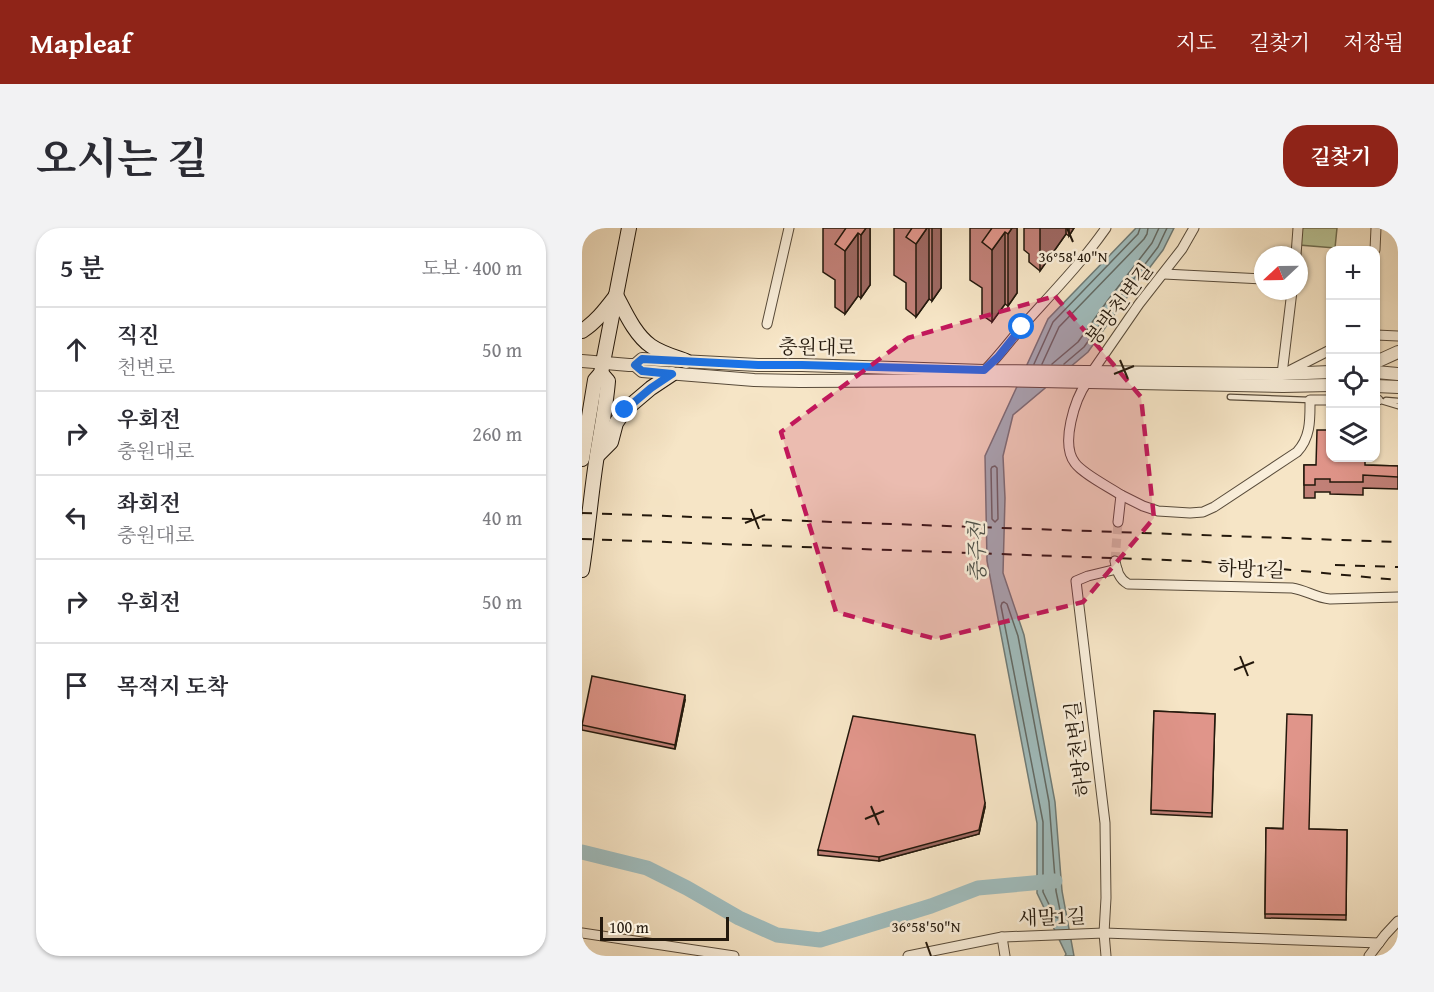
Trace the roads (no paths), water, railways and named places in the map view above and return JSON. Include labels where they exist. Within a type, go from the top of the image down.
[{"type":"main road","points":[[582,459],[595,381],[602,368],[629,228]]},
{"type":"main road","points":[[582,330],[598,318],[616,295]]},
{"type":"main road","points":[[616,295],[634,327],[650,345],[686,361]]},
{"type":"main road","points":[[582,570],[607,396],[608,381],[602,368]]},
{"type":"main road","points":[[597,456],[611,442],[616,423],[625,410],[672,374]]},
{"type":"main road","points":[[582,419],[586,438]]},
{"type":"street","points":[[767,324],[789,228]]},
{"type":"street","points":[[984,370],[998,357],[1092,248],[1106,228]]},
{"type":"street","name":"봉방천변길","points":[[1087,377],[1182,249],[1194,228]]},
{"type":"street","points":[[1297,246],[1298,228]]},
{"type":"street","points":[[1375,246],[1376,228]]},
{"type":"street","points":[[1164,274],[1254,279]]},
{"type":"street","points":[[1282,374],[1291,300]]},
{"type":"street","points":[[1380,335],[1398,336]]},
{"type":"street","points":[[1282,374],[1326,352]]},
{"type":"street","points":[[1380,360],[1398,352]]},
{"type":"street","name":"충원대로","points":[[582,361],[602,368],[635,365],[642,359],[758,365],[984,370],[999,375]]},
{"type":"street","name":"충원대로","points":[[635,365],[642,371],[754,380],[800,381],[999,375]]},
{"type":"street","points":[[1087,377],[1326,372]]},
{"type":"street","points":[[1380,372],[1398,374]]},
{"type":"street","points":[[999,375],[1283,386],[1326,385]]},
{"type":"street","points":[[1087,377],[1073,409],[1070,424],[1069,444],[1075,464],[1121,495],[1158,512],[1208,511],[1288,458],[1303,446],[1309,432],[1310,400],[1326,400]]},
{"type":"street","points":[[1380,386],[1398,387]]},
{"type":"street","points":[[1118,522],[1121,495]]},
{"type":"street","name":"하방1길","points":[[1116,565],[1121,578],[1128,584],[1292,588],[1320,598],[1330,599],[1398,597]]},
{"type":"street","name":"하방천변길","points":[[1106,956],[1104,933],[1105,823],[1076,581],[1116,565]]},
{"type":"street","points":[[1370,956],[1398,921]]},
{"type":"street","points":[[582,933],[696,953],[734,956]]},
{"type":"street","name":"새말1길","points":[[908,956],[1002,937],[1104,933],[1379,943]]},
{"type":"street","name":"새말1길","points":[[1002,937],[1005,956]]},
{"type":"lane","points":[[1230,397],[1310,400]]},
{"type":"lane","points":[[1380,400],[1398,401]]},
{"type":"lane","points":[[1380,401],[1398,406]]},
{"type":"water","name":"충주천","points":[[1136,228],[1174,228],[1163,250],[1088,352],[1013,415],[1003,456],[1005,498],[1003,573],[1024,635],[1055,802],[1062,891],[1074,956],[1065,956],[1037,893],[1037,823],[987,561],[985,456],[1048,319]]},
{"type":"waterway","points":[[582,852],[647,868],[739,918],[777,935],[820,940],[931,906],[978,888],[1055,881]]},
{"type":"tunnel","points":[[1115,561],[1118,522]]},
{"type":"railway","points":[[582,513],[1398,542]]},
{"type":"railway","points":[[582,539],[1195,561],[1398,580]]},
{"type":"railway","points":[[1335,565],[1398,567]]}]
